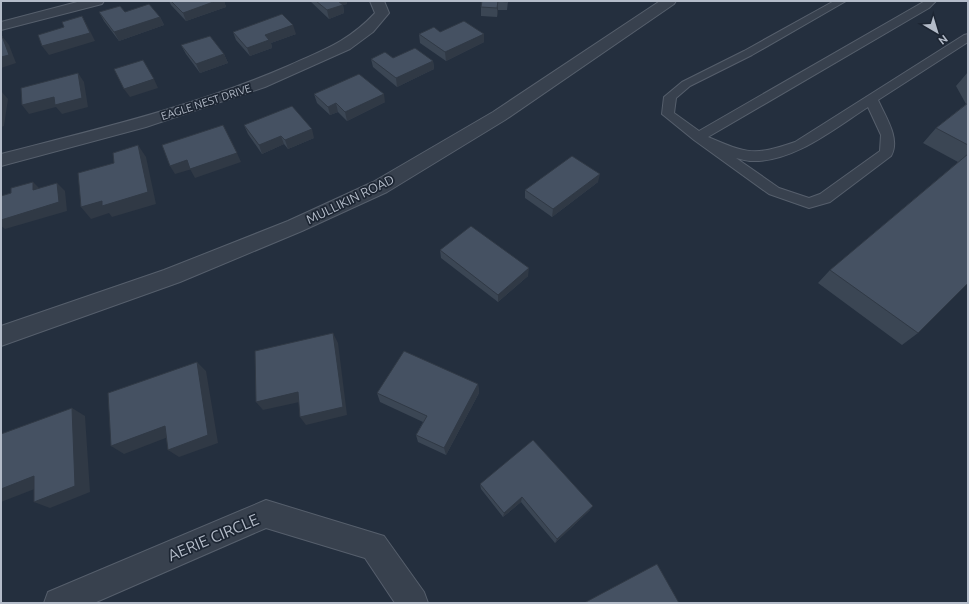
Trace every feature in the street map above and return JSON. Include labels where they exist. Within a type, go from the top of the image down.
[{"type":"street","points":[[1,26],[97,1]]},
{"type":"street","name":"EAGLE NEST DRIVE","points":[[1,160],[140,124],[259,84],[345,46],[368,29],[382,13],[377,1]]},
{"type":"street","name":"MULLIKIN ROAD","points":[[1,336],[172,276],[295,226],[380,187],[499,116],[668,1]]},
{"type":"street","name":"AERIE CIRCLE","points":[[59,603],[266,514],[374,546],[413,603]]},
{"type":"lane","points":[[841,1],[748,53],[686,84],[670,96],[668,114],[774,191],[809,203],[826,198],[886,153],[887,135],[871,99]]},
{"type":"lane","points":[[698,137],[925,6],[931,1]]},
{"type":"lane","points":[[698,137],[731,152],[751,157],[771,155],[800,145],[968,37]]},
{"type":"building","points":[[171,1],[216,1],[183,13]]},
{"type":"building","points":[[316,1],[338,1],[343,5],[327,10]]},
{"type":"building","points":[[482,1],[498,1],[497,8],[481,7]]},
{"type":"building","points":[[149,4],[160,17],[114,32],[99,12],[120,6],[125,12]]},
{"type":"building","points":[[282,14],[293,25],[265,35],[269,40],[247,48],[233,32]]},
{"type":"building","points":[[82,16],[90,33],[42,46],[38,35],[64,27],[62,22]]},
{"type":"building","points":[[464,21],[484,34],[445,52],[419,34],[434,27],[440,32]]},
{"type":"building","points":[[2,36],[9,55],[1,57],[1,37]]},
{"type":"building","points":[[210,36],[224,54],[196,64],[181,45]]},
{"type":"building","points":[[415,48],[433,61],[396,78],[371,59],[385,52],[393,58]]},
{"type":"building","points":[[143,60],[154,79],[124,89],[114,69]]},
{"type":"building","points":[[78,73],[82,98],[55,105],[54,97],[22,105],[21,88]]},
{"type":"building","points":[[359,74],[384,94],[345,112],[336,103],[328,107],[314,94]]},
{"type":"building","points":[[968,103],[968,145],[936,128]]},
{"type":"building","points":[[292,106],[312,129],[285,140],[281,136],[259,145],[244,125]]},
{"type":"building","points":[[223,125],[237,153],[190,169],[187,160],[170,166],[162,145]]},
{"type":"building","points":[[138,145],[148,192],[102,206],[102,201],[81,207],[78,173],[114,163],[113,153]]},
{"type":"building","points":[[968,154],[968,283],[918,333],[830,270]]},
{"type":"building","points":[[572,156],[600,174],[553,209],[525,190]]},
{"type":"building","points":[[33,182],[33,190],[57,183],[59,202],[1,220],[1,196],[11,193],[11,188]]},
{"type":"building","points":[[471,226],[529,268],[498,295],[440,250]]},
{"type":"building","points":[[333,333],[343,407],[300,417],[298,392],[256,402],[255,351]]},
{"type":"building","points":[[404,351],[478,384],[444,448],[416,435],[427,416],[377,393]]},
{"type":"building","points":[[197,362],[208,435],[168,450],[165,426],[111,446],[108,393]]},
{"type":"building","points":[[72,408],[75,486],[34,502],[34,476],[1,489],[1,434]]},
{"type":"building","points":[[533,440],[593,506],[557,539],[522,497],[504,513],[480,484]]},
{"type":"building","points":[[657,564],[679,603],[584,603]]}]
